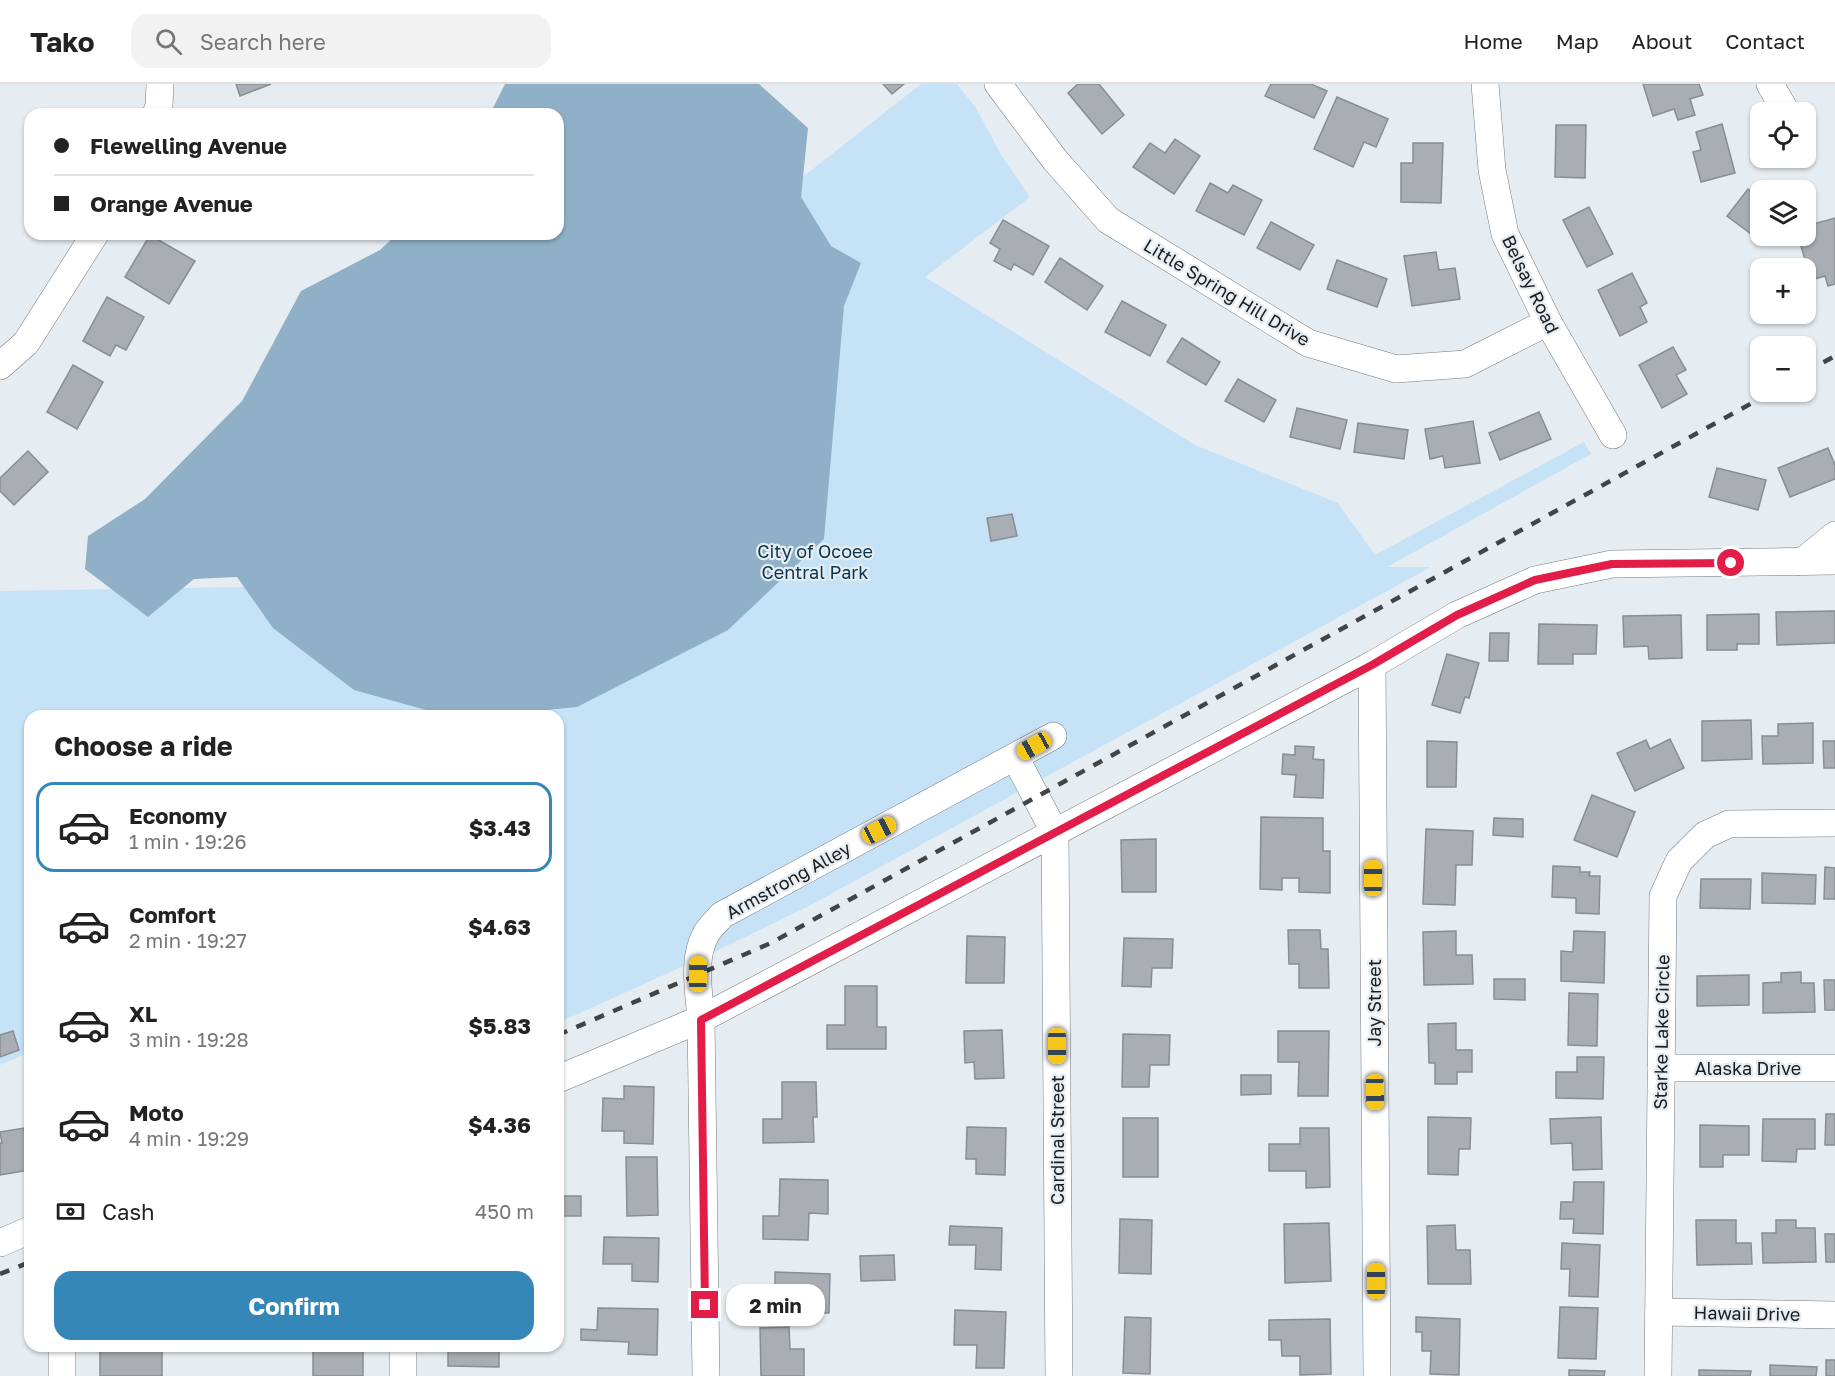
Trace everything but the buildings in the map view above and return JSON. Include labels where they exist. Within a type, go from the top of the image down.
[{"type":"street","points":[[158,108],[160,84]]},
{"type":"street","name":"Little Spring Hill Drive","points":[[998,84],[1055,160],[1108,220],[1308,343],[1396,369],[1465,364],[1548,322]]},
{"type":"street","name":"Belsay Road","points":[[1485,84],[1492,170],[1505,234],[1548,322],[1613,435]]},
{"type":"street","points":[[1770,84],[1780,102]]},
{"type":"street","points":[[0,366],[26,343],[91,240]]},
{"type":"street","points":[[1802,562],[1835,535]]},
{"type":"street","points":[[564,1077],[701,1020],[1372,665],[1457,615],[1535,580],[1612,564],[1835,561]]},
{"type":"street","name":"Jay Street","points":[[1372,665],[1377,1376]]},
{"type":"street","name":"Armstrong Alley","points":[[706,1376],[698,952],[706,933],[722,915],[1053,736]]},
{"type":"street","points":[[1015,757],[1055,833]]},
{"type":"street","name":"Starke Lake Circle","points":[[1658,1376],[1663,896],[1679,861],[1705,835],[1729,824],[1835,823]]},
{"type":"street","name":"Cardinal Street","points":[[1055,833],[1059,1376]]},
{"type":"street","name":"Alaska Drive","points":[[1661,1068],[1835,1068]]},
{"type":"street","points":[[0,1243],[24,1233]]},
{"type":"street","name":"Hawaii Drive","points":[[1659,1312],[1835,1315]]},
{"type":"street","points":[[62,1352],[62,1376]]},
{"type":"street","points":[[403,1352],[403,1376]]},
{"type":"green space","name":"City of Ocoee Central Park","points":[[921,84],[957,84],[976,108],[1003,158],[1030,197],[925,277],[1195,445],[1338,503],[1375,555],[1584,442],[1591,454],[1387,567],[1431,567],[805,908],[564,1020],[564,710],[24,710],[24,1055],[0,1065],[0,591],[309,586],[352,531]]},
{"type":"shaded area","points":[[505,84],[759,84],[808,128],[801,197],[831,246],[861,263],[844,306],[824,539],[728,630],[577,707],[546,710],[426,710],[354,690],[273,628],[237,577],[194,579],[148,617],[85,569],[88,536],[145,499],[242,401],[301,291],[380,250],[391,240],[564,240],[564,108],[493,108]]},
{"type":"railway","points":[[1816,366],[1835,356]]},
{"type":"railway","points":[[564,1032],[771,943],[1754,402]]},
{"type":"railway","points":[[0,1274],[24,1264]]},
{"type":"route","points":[[705,1305],[701,1020],[1372,665],[1457,615],[1535,580],[1612,564],[1731,563]]}]
